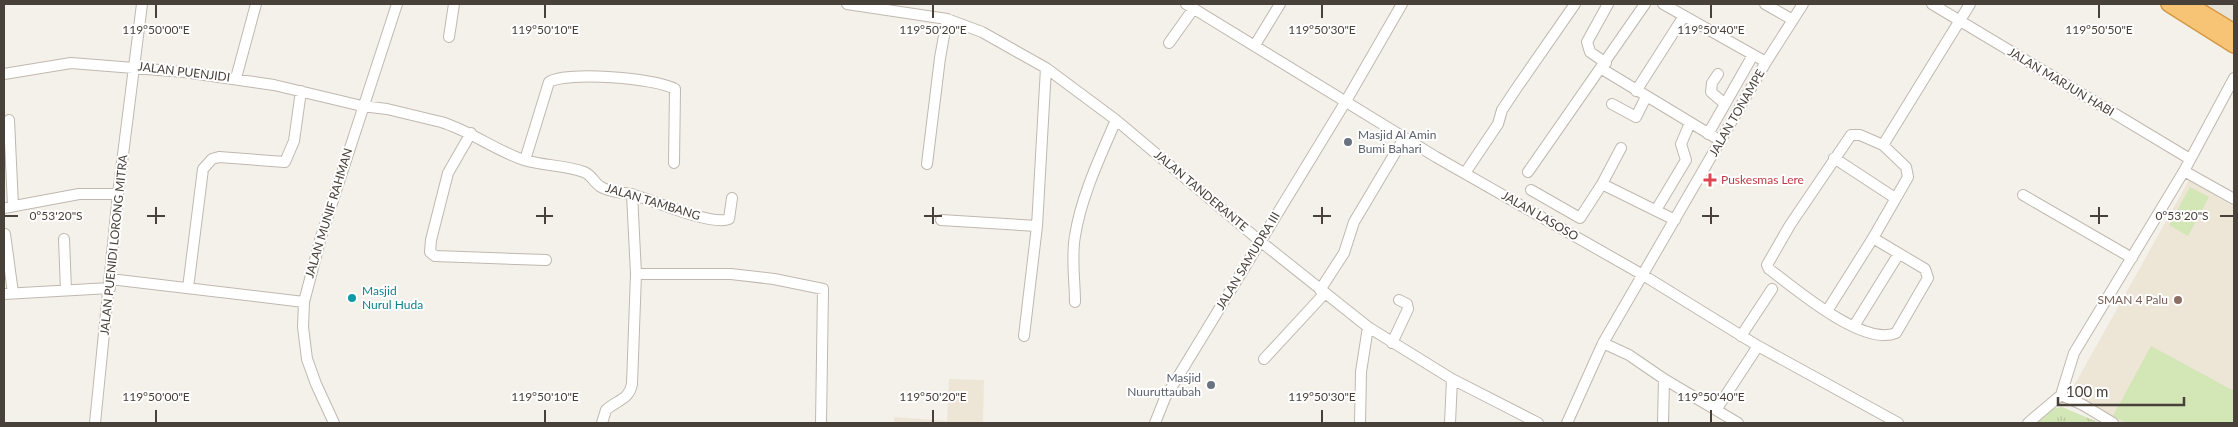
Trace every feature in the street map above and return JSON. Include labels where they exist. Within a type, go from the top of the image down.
[{"type":"highway","points":[[2169,4],[2234,45]]},
{"type":"highway","points":[[2188,4],[2234,32]]},
{"type":"street","name":"JALAN PUENIDI LORONG MITRA","points":[[94,423],[118,194],[142,4]]},
{"type":"street","points":[[236,78],[256,4]]},
{"type":"street","name":"JALAN MUNIF RAHMAN","points":[[334,423],[307,359],[303,327],[304,302],[314,260],[362,106],[387,40],[397,4]]},
{"type":"street","points":[[449,37],[454,4]]},
{"type":"street","name":"JALAN TANDERANTE","points":[[847,4],[947,19],[982,32],[1046,68],[1116,120],[1260,241],[1368,327],[1452,380],[1538,423]]},
{"type":"street","points":[[1256,45],[1280,4]]},
{"type":"street","name":"JALAN SAMUDRA III","points":[[1154,423],[1165,398],[1346,101],[1402,4]]},
{"type":"street","points":[[1465,173],[1498,124],[1502,110],[1576,4]]},
{"type":"street","points":[[1608,4],[1586,42],[1590,52],[1604,66],[1636,91],[1721,141]]},
{"type":"street","points":[[1528,172],[1646,4]]},
{"type":"street","points":[[1663,4],[1766,62]]},
{"type":"street","points":[[1765,4],[1793,20]]},
{"type":"street","name":"JALAN TONAMPE","points":[[1567,423],[1603,343],[1766,62],[1803,4]]},
{"type":"street","name":"JALAN MARJUN HABI","points":[[1932,4],[2190,159]]},
{"type":"street","points":[[1883,145],[1970,4]]},
{"type":"street","points":[[1169,43],[1190,6]]},
{"type":"street","name":"JALAN LASOSO","points":[[1190,6],[1404,138],[1642,275],[1883,420],[1898,423]]},
{"type":"street","points":[[1636,91],[1684,16]]},
{"type":"street","points":[[927,164],[947,19]]},
{"type":"street","points":[[1708,134],[1753,55]]},
{"type":"street","name":"JALAN PUENJIDI","points":[[4,74],[71,63],[135,67],[236,78],[302,91],[362,106]]},
{"type":"street","points":[[1024,336],[1037,226],[1046,68]]},
{"type":"street","points":[[1718,74],[1712,83],[1711,92],[1725,104]]},
{"type":"street","points":[[524,160],[549,82],[584,76],[606,75],[675,89],[674,163]]},
{"type":"street","points":[[2028,423],[2061,395],[2074,353],[2184,171],[2234,78]]},
{"type":"street","points":[[188,288],[203,169],[212,159],[219,157],[285,162],[294,141],[302,91]]},
{"type":"street","points":[[1612,104],[1636,118],[1646,97]]},
{"type":"street","name":"JALAN TAMBANG","points":[[362,106],[420,116],[471,133],[487,144],[524,160],[587,173],[601,187],[612,192],[632,194],[720,221],[729,219],[732,198]]},
{"type":"street","points":[[9,120],[8,207],[79,194],[118,194]]},
{"type":"street","points":[[1075,302],[1074,249],[1076,228],[1100,158],[1116,120]]},
{"type":"street","points":[[1656,210],[1686,160],[1681,144],[1690,123]]},
{"type":"street","points":[[471,133],[448,174],[431,240],[430,252],[435,256],[546,260]]},
{"type":"street","points":[[1827,311],[1873,238],[1908,177],[1908,171],[1883,145],[1860,135],[1851,135],[1777,245],[1767,265],[1769,269],[1827,311],[1854,326],[1882,336],[1896,333],[1928,278],[1925,269],[1898,255],[1873,238]]},
{"type":"street","points":[[1264,359],[1323,291],[1344,253],[1354,222],[1404,138]]},
{"type":"street","points":[[1531,190],[1580,218],[1602,184],[1621,148]]},
{"type":"street","points":[[1834,158],[1895,198]]},
{"type":"street","points":[[2184,171],[2234,199]]},
{"type":"street","points":[[1602,184],[1675,220]]},
{"type":"street","points":[[602,423],[606,410],[630,392],[636,274],[632,194]]},
{"type":"street","points":[[2023,195],[2132,258]]},
{"type":"street","points":[[941,220],[1037,226]]},
{"type":"street","points":[[5,234],[8,294],[66,290],[110,284],[188,288],[304,302]]},
{"type":"street","points":[[64,238],[66,290]]},
{"type":"street","points":[[1854,326],[1898,255]]},
{"type":"street","points":[[636,274],[731,274],[774,279],[823,289],[820,423]]},
{"type":"street","points":[[1741,336],[1772,289]]},
{"type":"street","points":[[1392,343],[1408,309],[1407,304],[1399,300]]},
{"type":"street","points":[[1360,423],[1361,372],[1368,327]]},
{"type":"street","points":[[1603,343],[1629,355],[1664,379],[1738,423]]},
{"type":"street","points":[[1716,410],[1758,346]]},
{"type":"street","points":[[1663,423],[1664,379]]},
{"type":"street","points":[[1450,423],[1452,380]]},
{"type":"street","points":[[2061,395],[2083,405],[2113,423]]},
{"type":"shaded area","points":[[2197,4],[2234,4],[2234,27]]},
{"type":"shaded area","name":"SMAN 4 Palu","points":[[2189,180],[2234,207],[2234,423],[2121,423],[2070,393]]},
{"type":"shaded area","points":[[949,379],[984,380],[983,423],[894,423],[894,417],[947,421]]},
{"type":"green space","points":[[2190,187],[2209,197],[2188,236],[2169,225]]},
{"type":"green space","points":[[2151,346],[2234,391],[2234,423],[2126,423],[2113,416]]},
{"type":"green space","points":[[2062,407],[2101,423],[2031,423],[2049,409]]},
{"type":"place","name":"Masjid Al Amin Bumi Bahari","points":[[1348,142]]},
{"type":"place","name":"Puskesmas Lere","points":[[1710,180]]},
{"type":"place","name":"Masjid Nurul Huda","points":[[352,298]]},
{"type":"place","name":"SMAN 4 Palu","points":[[2178,300]]},
{"type":"place","name":"Masjid Nuuruttaubah","points":[[1211,385]]}]
